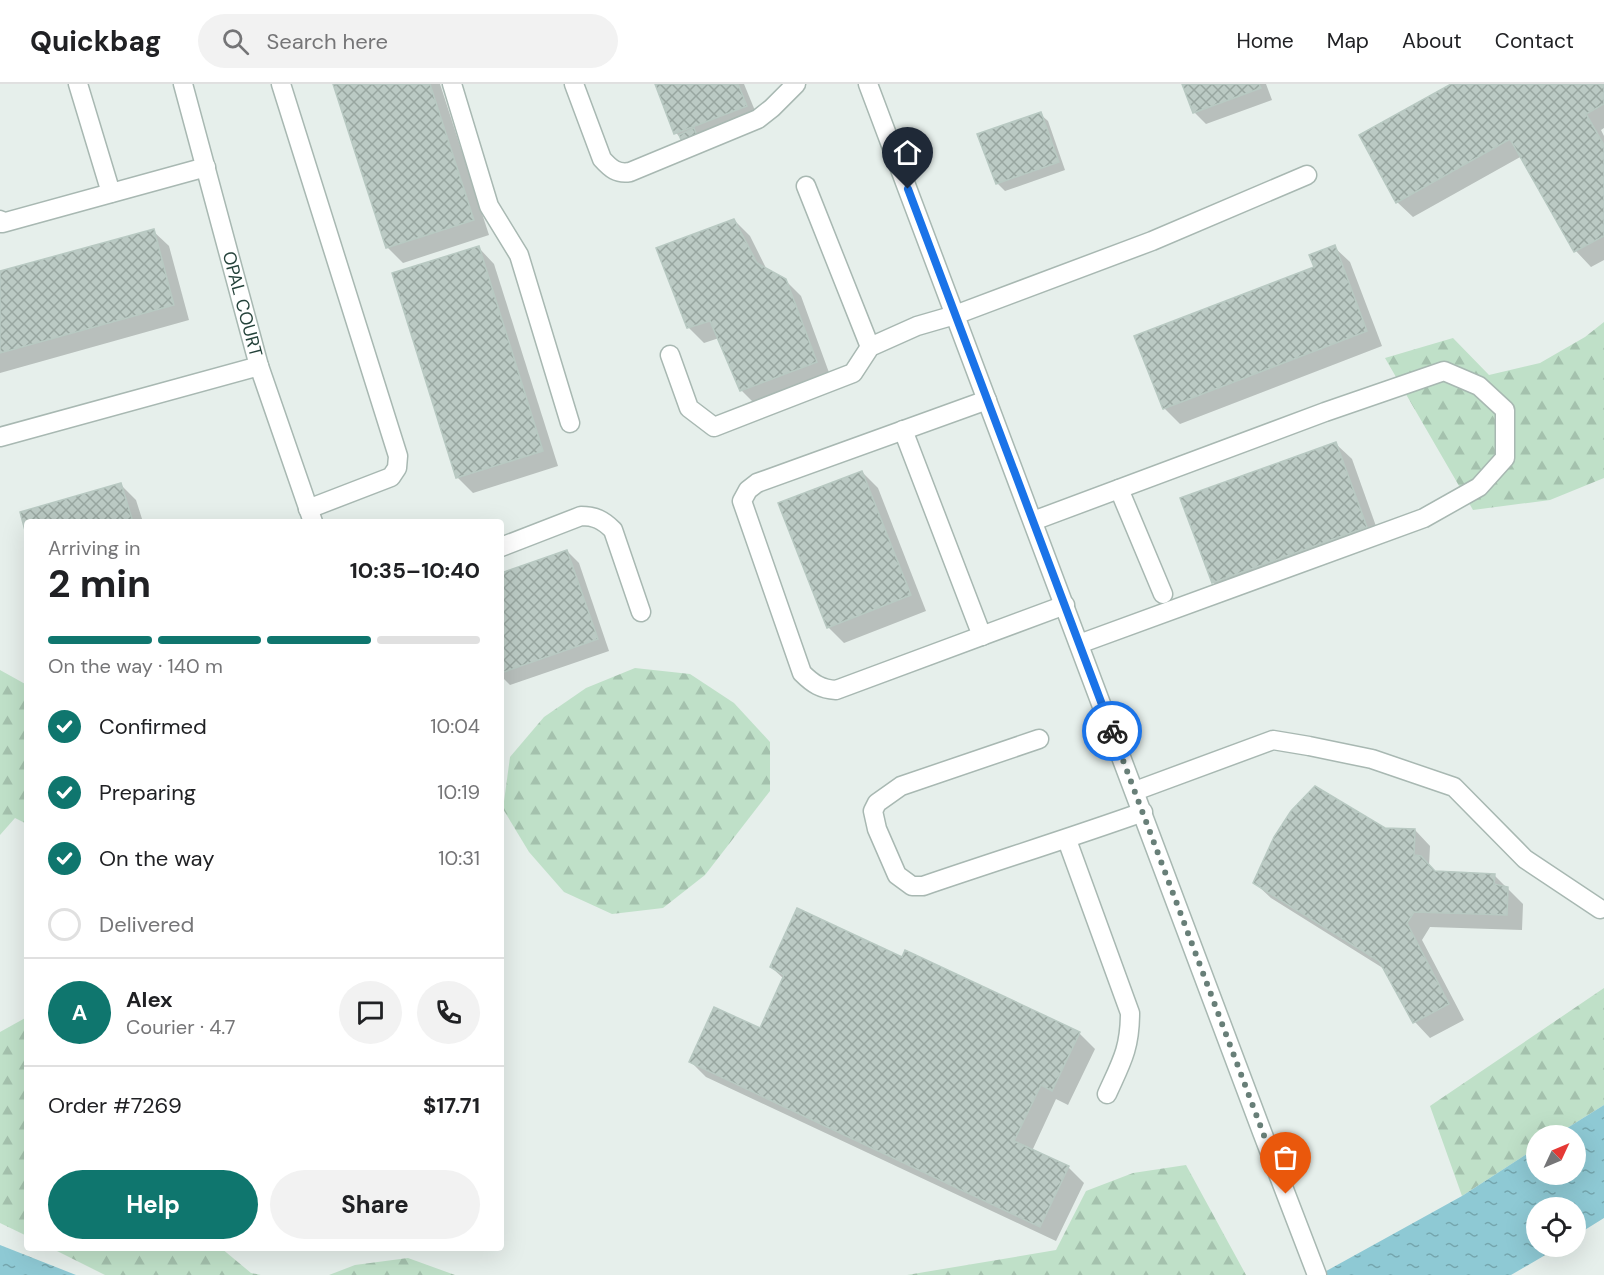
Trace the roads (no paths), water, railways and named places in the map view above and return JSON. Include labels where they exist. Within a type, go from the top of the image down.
[{"type":"street","points":[[78,84],[111,193]]},
{"type":"street","name":"OPAL COURT","points":[[183,84],[259,366],[311,515]]},
{"type":"street","points":[[281,84],[398,456],[397,468],[391,477],[311,515]]},
{"type":"street","points":[[452,84],[489,206],[519,255],[570,423]]},
{"type":"street","points":[[574,84],[602,159],[610,169],[621,173],[630,172],[758,119],[796,84]]},
{"type":"street","points":[[868,84],[1317,1275]]},
{"type":"street","points":[[0,220],[2,223],[206,167]]},
{"type":"street","points":[[670,355],[689,408],[714,427],[853,373],[870,347],[917,326],[955,315],[1152,241],[1307,176]]},
{"type":"street","points":[[806,186],[870,347]]},
{"type":"street","points":[[0,437],[259,366]]},
{"type":"street","points":[[1033,521],[1444,370],[1479,386],[1505,410],[1505,458],[1479,487],[1425,518],[1079,644]]},
{"type":"street","points":[[987,400],[757,483],[747,490],[742,501],[802,673],[811,683],[824,689],[836,690],[1065,605]]},
{"type":"street","points":[[903,430],[982,636]]},
{"type":"street","points":[[1119,489],[1163,594]]},
{"type":"street","points":[[504,546],[581,516],[593,516],[605,522],[613,530],[641,612]]},
{"type":"street","points":[[1039,739],[902,786],[877,803],[873,811],[877,830],[897,875],[912,885],[923,886],[1027,850],[1067,840],[1143,812]]},
{"type":"street","points":[[1135,791],[1273,740],[1372,759],[1454,787],[1525,859],[1600,909]]},
{"type":"street","points":[[1067,840],[1130,1013],[1130,1037],[1124,1058],[1107,1094]]},
{"type":"water","points":[[1604,1105],[1604,1218],[1586,1229],[1586,1197],[1526,1197],[1526,1257],[1542,1257],[1511,1275],[1319,1275],[1462,1196],[1526,1154],[1526,1185],[1586,1185],[1586,1125],[1572,1125]]},
{"type":"water","points":[[0,1245],[76,1275],[0,1275]]}]
